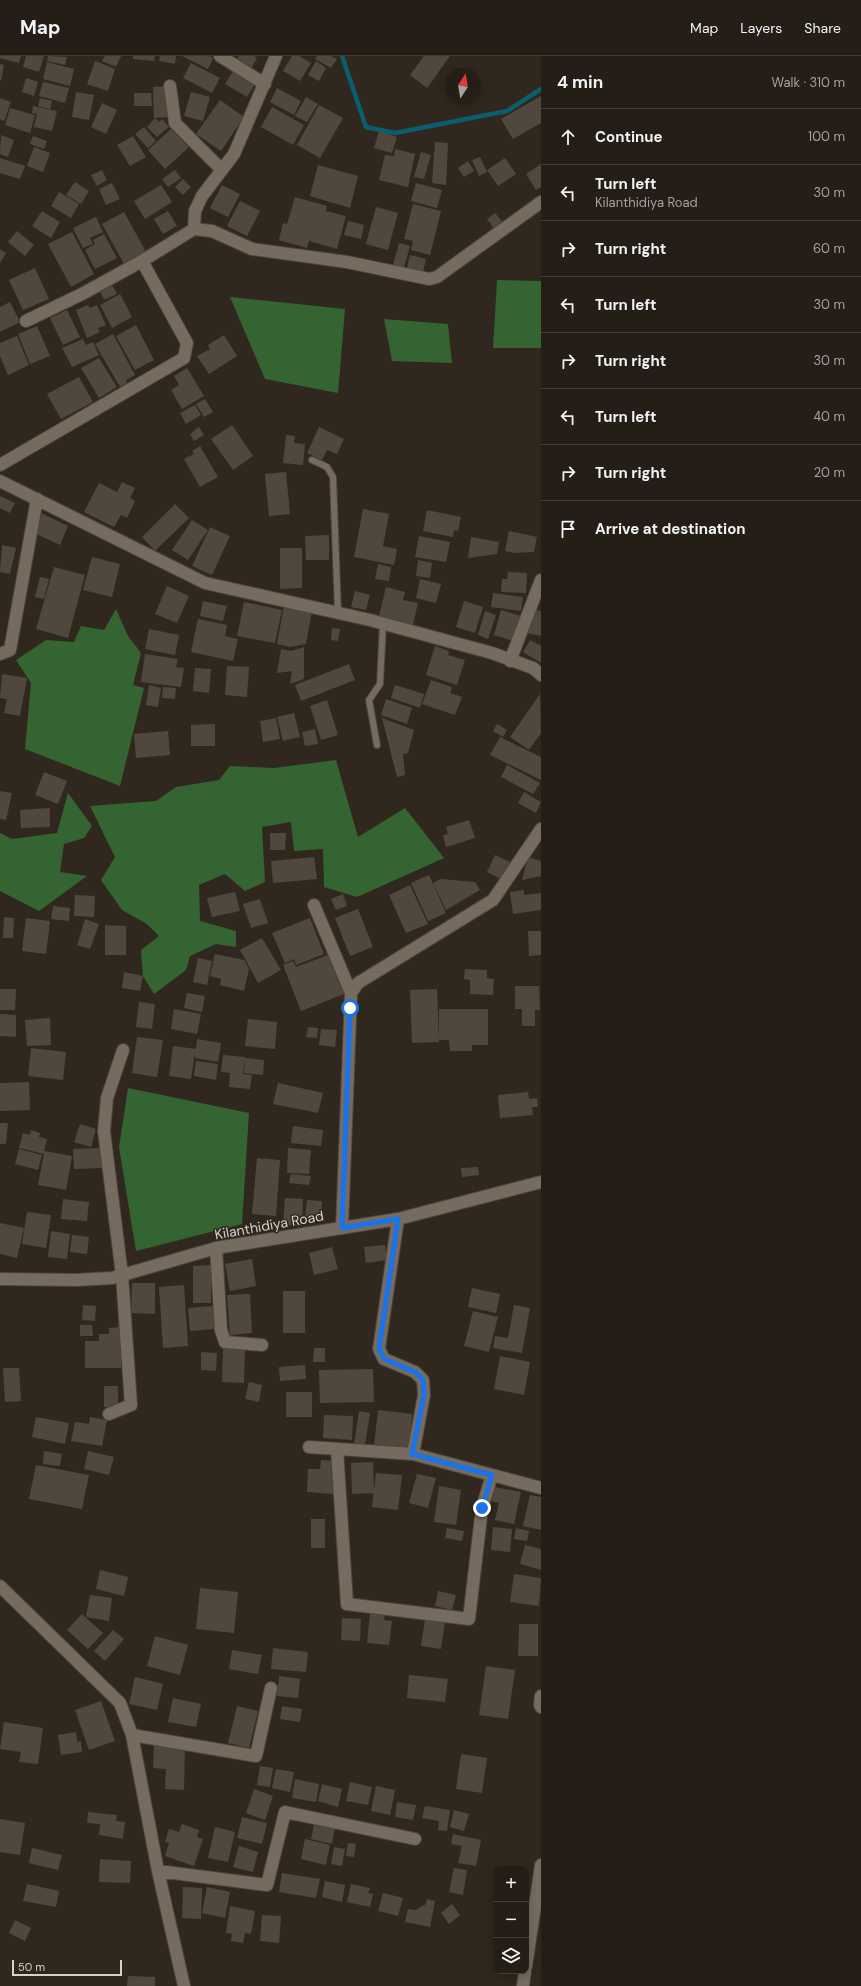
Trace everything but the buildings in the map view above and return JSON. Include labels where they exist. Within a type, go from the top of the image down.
[{"type":"street","points":[[220,56],[265,84]]},
{"type":"street","points":[[194,229],[195,211],[202,196],[234,154],[276,56]]},
{"type":"street","points":[[170,86],[175,123],[222,170]]},
{"type":"street","points":[[26,321],[82,294],[142,261],[194,229],[212,231],[252,249],[347,262],[429,279],[437,277],[541,202]]},
{"type":"street","points":[[0,465],[184,358],[187,343],[142,261]]},
{"type":"street","points":[[0,481],[205,583],[338,613],[492,653],[510,661],[533,668],[541,675]]},
{"type":"street","points":[[0,654],[10,650],[37,499]]},
{"type":"street","points":[[510,661],[541,580]]},
{"type":"street","points":[[351,993],[358,983],[493,900],[541,829]]},
{"type":"street","points":[[314,905],[351,993],[342,1228]]},
{"type":"street","points":[[109,1414],[131,1405],[122,1275],[104,1131],[106,1098],[123,1050]]},
{"type":"street","name":"Kilanthidiya Road","points":[[0,1279],[76,1280],[112,1278],[216,1248],[398,1219],[541,1182]]},
{"type":"street","points":[[398,1219],[379,1349],[384,1359],[415,1372],[423,1380],[424,1395],[412,1454]]},
{"type":"street","points":[[216,1248],[221,1330],[225,1342],[262,1345]]},
{"type":"street","points":[[309,1447],[412,1454],[541,1488]]},
{"type":"street","points":[[337,1449],[347,1604],[469,1619],[482,1508],[492,1475]]},
{"type":"street","points":[[0,1586],[120,1703],[132,1735],[158,1871],[184,1986]]},
{"type":"street","points":[[132,1735],[256,1756],[271,1688]]},
{"type":"street","points":[[541,1696],[541,1707]]},
{"type":"street","points":[[158,1871],[267,1884],[285,1812],[415,1839]]},
{"type":"street","points":[[529,1946],[541,1865]]},
{"type":"street","points":[[523,1986],[525,1974]]},
{"type":"lane","points":[[312,460],[327,468],[333,478],[338,613]]},
{"type":"lane","points":[[377,745],[369,700],[380,684],[383,624]]},
{"type":"green space","points":[[497,280],[541,281],[541,348],[493,348]]},
{"type":"green space","points":[[230,297],[345,309],[338,393],[265,379]]},
{"type":"green space","points":[[384,319],[448,324],[452,363],[392,361]]},
{"type":"green space","points":[[116,609],[128,636],[141,653],[133,685],[144,688],[120,786],[25,749],[31,683],[16,660],[46,640],[74,642],[81,626],[104,630]]},
{"type":"green space","points":[[336,760],[358,837],[405,808],[444,858],[357,897],[324,887],[323,849],[294,851],[291,822],[262,827],[265,882],[245,891],[225,874],[199,885],[200,921],[236,931],[236,947],[216,944],[190,956],[186,970],[154,994],[143,976],[141,950],[159,936],[147,924],[122,910],[101,880],[115,857],[90,806],[156,801],[176,787],[219,780],[230,766],[274,768]]},
{"type":"green space","points":[[68,793],[92,826],[84,838],[64,844],[60,872],[87,876],[39,911],[0,891],[0,833],[12,839],[57,833]]},
{"type":"green space","points":[[128,1088],[249,1113],[242,1224],[136,1251],[119,1147]]},
{"type":"waterway","points":[[342,56],[366,127],[395,133],[507,111],[541,89]]},
{"type":"route","points":[[350,1008],[342,1228],[398,1219],[379,1349],[384,1359],[415,1372],[423,1380],[424,1395],[412,1454],[492,1475],[482,1508]]}]
